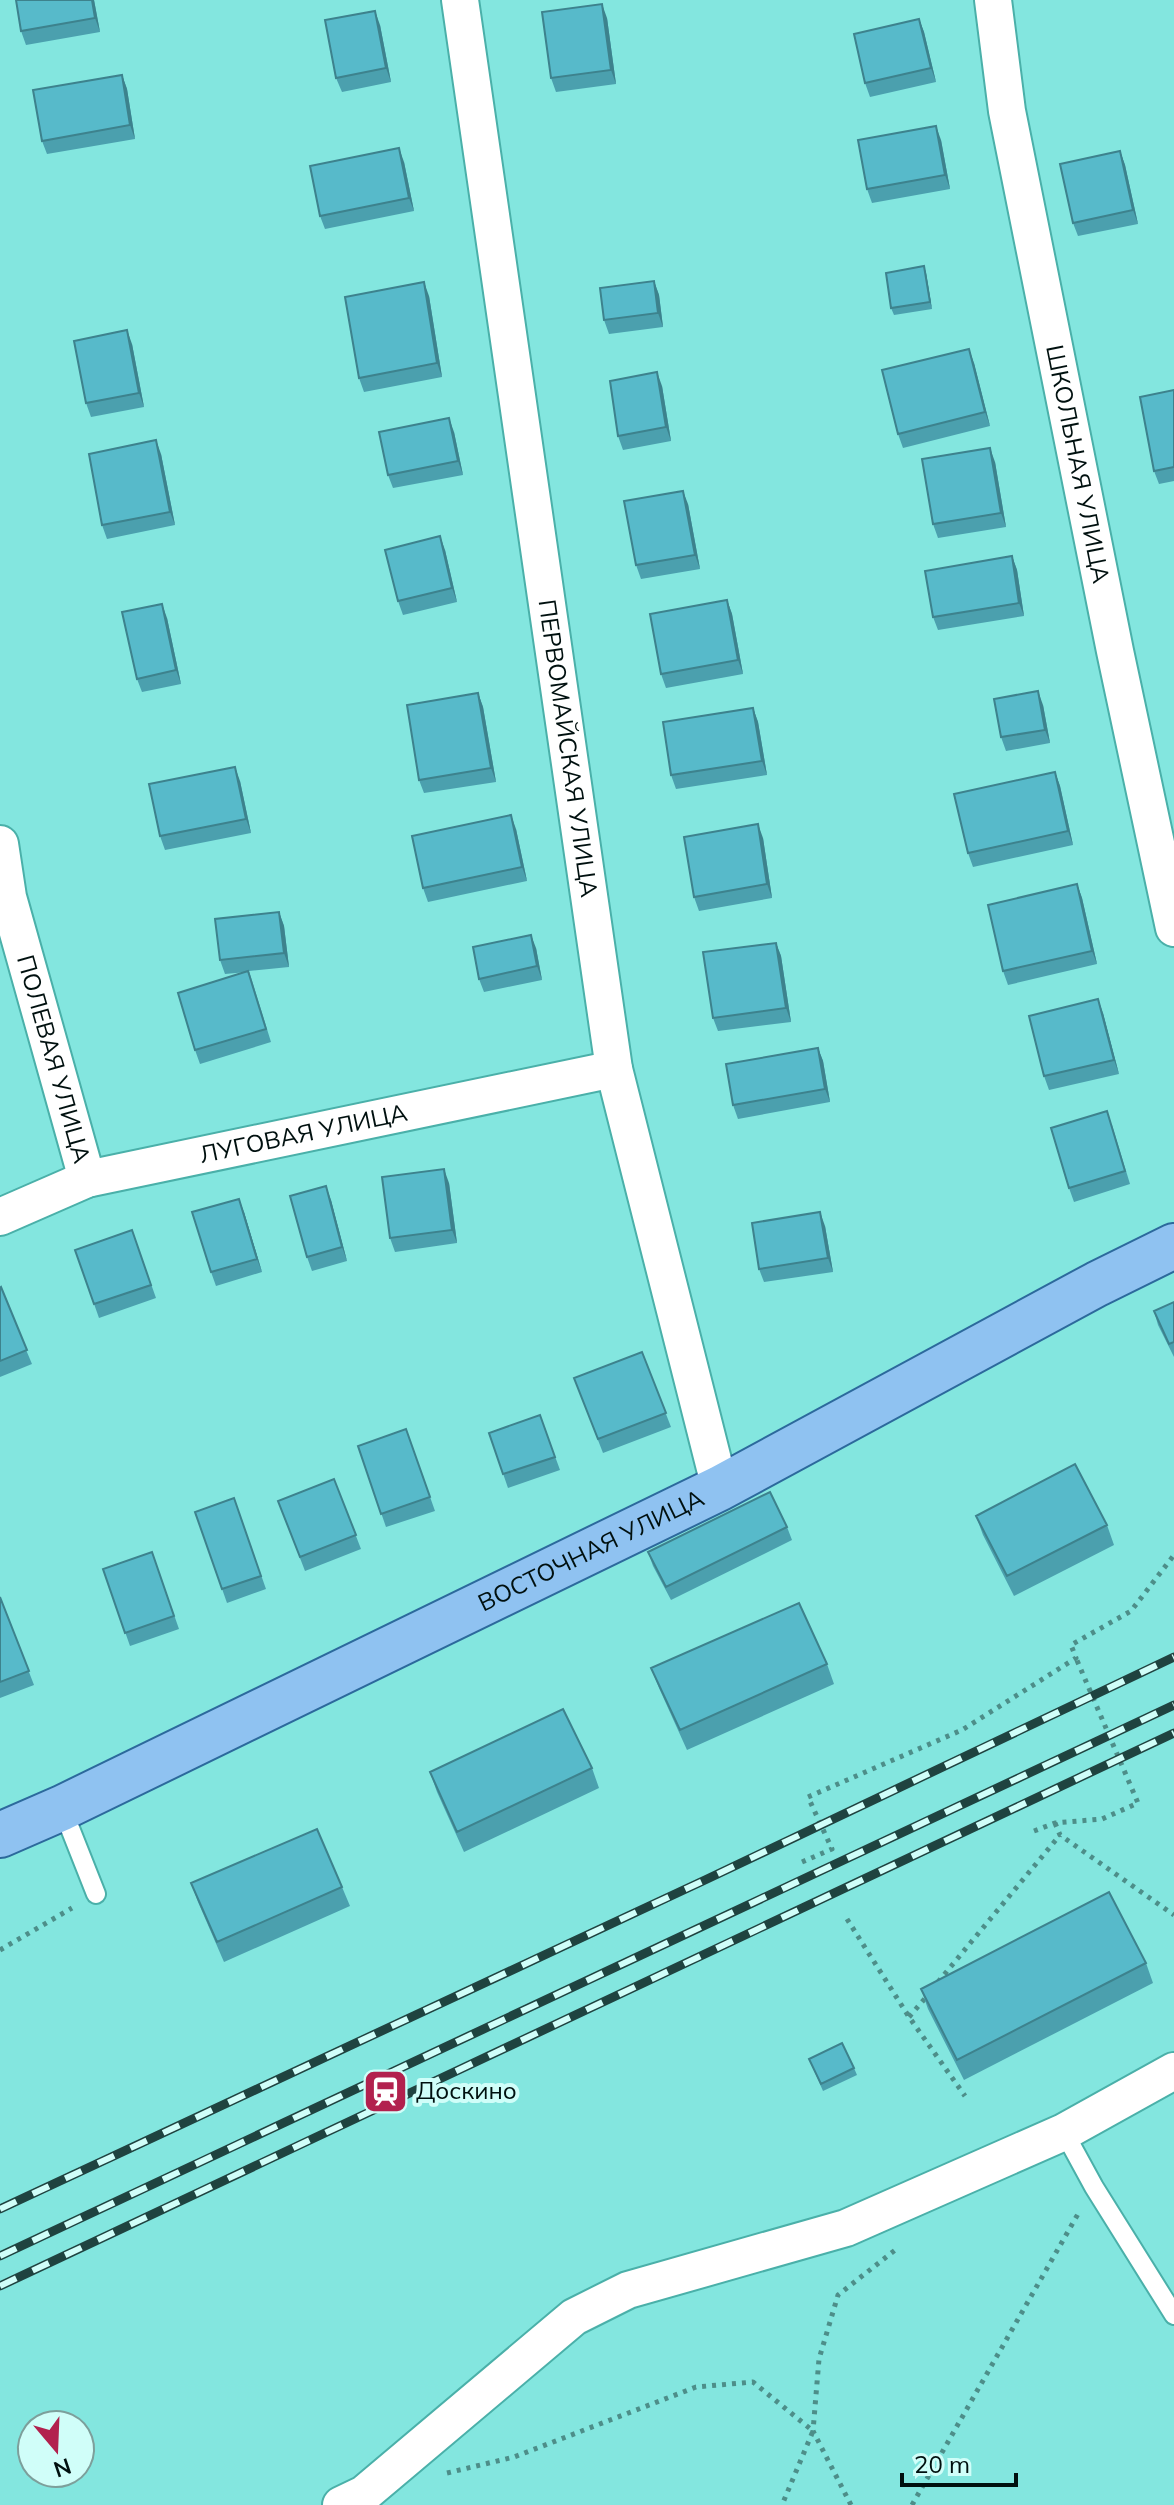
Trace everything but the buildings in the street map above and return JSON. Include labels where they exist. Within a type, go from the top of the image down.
[{"type":"main road","name":"ВОСТОЧНАЯ УЛИЦА","points":[[0,1835],[62,1808],[720,1488],[1097,1284],[1174,1246]]},
{"type":"street","name":"ПЕРВОМАЙСКАЯ УЛИЦА","points":[[460,0],[614,1069],[720,1488]]},
{"type":"street","name":"ШКОЛЬНАЯ УЛИЦА","points":[[993,0],[1007,111],[1174,928]]},
{"type":"street","name":"ПОЛЕВАЯ УЛИЦА","points":[[0,844],[8,897],[87,1179]]},
{"type":"street","name":"ЛУГОВАЯ УЛИЦА","points":[[0,1217],[87,1179],[614,1069]]},
{"type":"street","points":[[341,2505],[364,2494],[574,2317],[628,2290],[846,2228],[1064,2132],[1174,2071]]},
{"type":"lane","points":[[62,1808],[96,1894]]},
{"type":"lane","points":[[1064,2132],[1094,2187],[1174,2315]]},
{"type":"path","points":[[1034,1831],[1055,1823],[1102,1819],[1138,1803],[1071,1645],[1131,1611],[1174,1555]]},
{"type":"path","points":[[802,1862],[832,1849],[808,1797],[962,1730],[1076,1658]]},
{"type":"path","points":[[1055,1823],[1060,1835],[1174,1915]]},
{"type":"path","points":[[909,2017],[1060,1835]]},
{"type":"path","points":[[0,1950],[96,1894]]},
{"type":"path","points":[[847,1919],[909,2017],[965,2096]]},
{"type":"path","points":[[912,2505],[1094,2187]]},
{"type":"path","points":[[782,2505],[813,2431],[819,2359],[838,2295],[910,2238]]},
{"type":"path","points":[[439,2475],[514,2457],[696,2387],[753,2382],[813,2431],[851,2505]]},
{"type":"railway","points":[[0,2209],[1174,1657]]},
{"type":"railway","points":[[0,2256],[1174,1705]]},
{"type":"railway","points":[[0,2286],[1174,1733]]},
{"type":"place","name":"Доскино","points":[[385,2091]]}]
